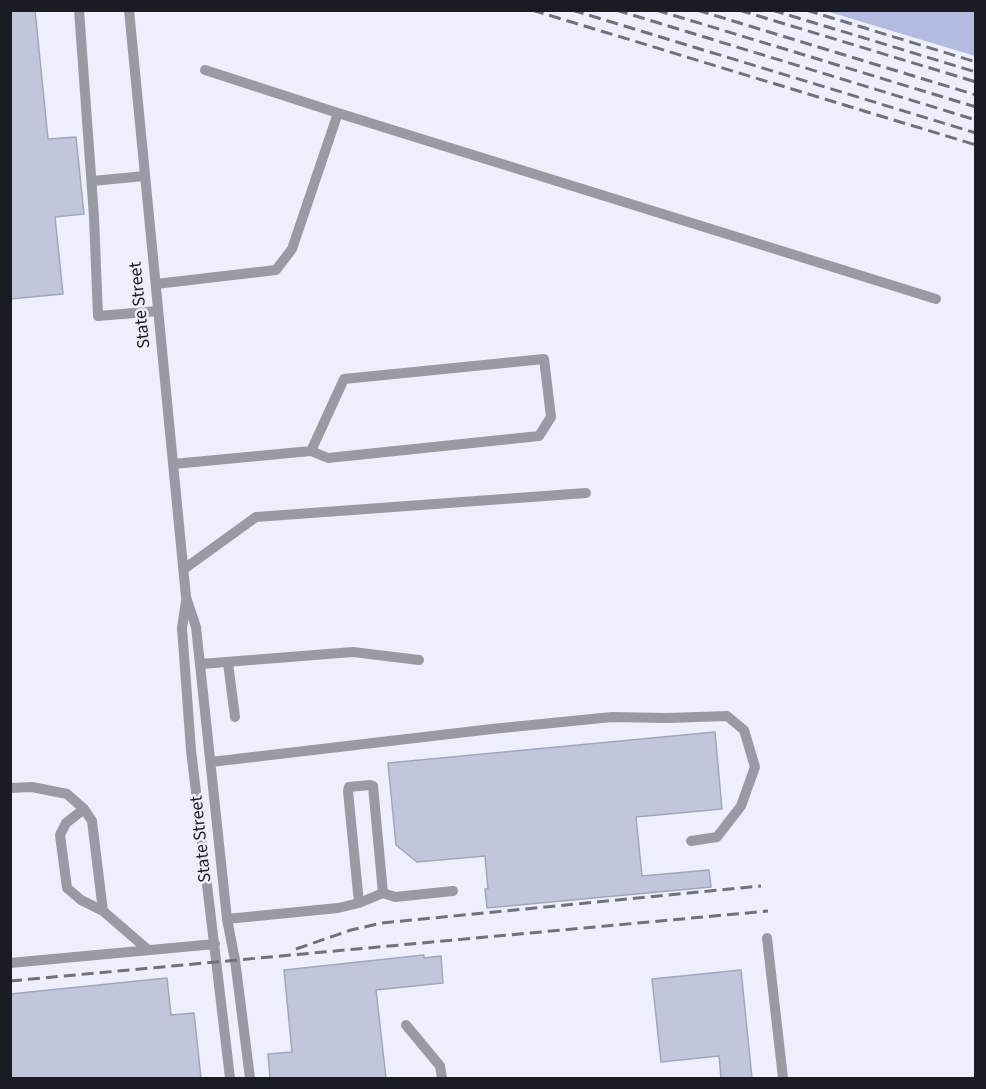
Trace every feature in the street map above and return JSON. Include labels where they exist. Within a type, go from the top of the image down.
[{"type":"street","points":[[80,10],[92,181],[98,316],[158,311]]},
{"type":"street","name":"State Street","points":[[129,10],[184,569],[186,597],[182,628],[191,750],[230,1078]]},
{"type":"street","points":[[205,69],[338,113],[936,299]]},
{"type":"street","points":[[156,284],[276,270],[292,249],[338,113]]},
{"type":"street","points":[[92,181],[145,176]]},
{"type":"street","points":[[173,464],[311,451],[328,458],[538,436],[551,417],[544,359],[344,379],[311,451]]},
{"type":"street","points":[[184,569],[256,517],[519,499],[586,492]]},
{"type":"street","name":"State Street","points":[[186,597],[196,627],[201,664],[227,919],[235,960],[250,1078]]},
{"type":"street","points":[[201,664],[353,652],[418,660]]},
{"type":"street","points":[[226,662],[230,668],[236,717]]},
{"type":"street","points":[[211,762],[612,717],[727,716],[744,730],[755,767],[741,806],[717,837],[691,841]]},
{"type":"street","points":[[358,903],[349,787],[373,786],[383,893]]},
{"type":"street","points":[[10,788],[32,787],[67,794],[84,809],[92,821],[103,911]]},
{"type":"street","points":[[84,809],[66,823],[60,835],[67,888],[81,900],[103,911],[147,950]]},
{"type":"street","points":[[227,919],[338,908],[383,893],[395,897],[453,891]]},
{"type":"street","points":[[767,939],[783,1078]]},
{"type":"street","points":[[10,963],[215,944]]},
{"type":"street","points":[[406,1025],[440,1066],[442,1078]]},
{"type":"shaded area","points":[[826,11],[975,11],[975,56]]},
{"type":"building","points":[[10,10],[35,10],[48,139],[76,137],[84,214],[55,217],[63,294],[10,299]]},
{"type":"building","points":[[715,732],[722,809],[636,817],[642,876],[709,870],[711,887],[487,908],[485,856],[417,862],[396,845],[388,763]]},
{"type":"building","points":[[424,955],[424,958],[441,956],[443,983],[376,990],[386,1078],[270,1078],[268,1054],[292,1052],[284,970]]},
{"type":"building","points":[[741,970],[752,1078],[721,1078],[719,1056],[661,1062],[652,979]]},
{"type":"building","points":[[167,978],[171,1015],[194,1013],[201,1078],[10,1078],[10,994]]},
{"type":"railway","points":[[532,10],[976,145]]},
{"type":"railway","points":[[572,10],[976,133]]},
{"type":"railway","points":[[616,10],[976,120]]},
{"type":"railway","points":[[656,10],[976,107]]},
{"type":"railway","points":[[697,10],[976,95]]},
{"type":"railway","points":[[739,10],[976,82]]},
{"type":"railway","points":[[772,10],[976,72]]},
{"type":"railway","points":[[806,10],[976,62]]},
{"type":"railway","points":[[296,949],[351,930],[382,923],[761,886]]},
{"type":"railway","points":[[10,981],[768,911]]}]
